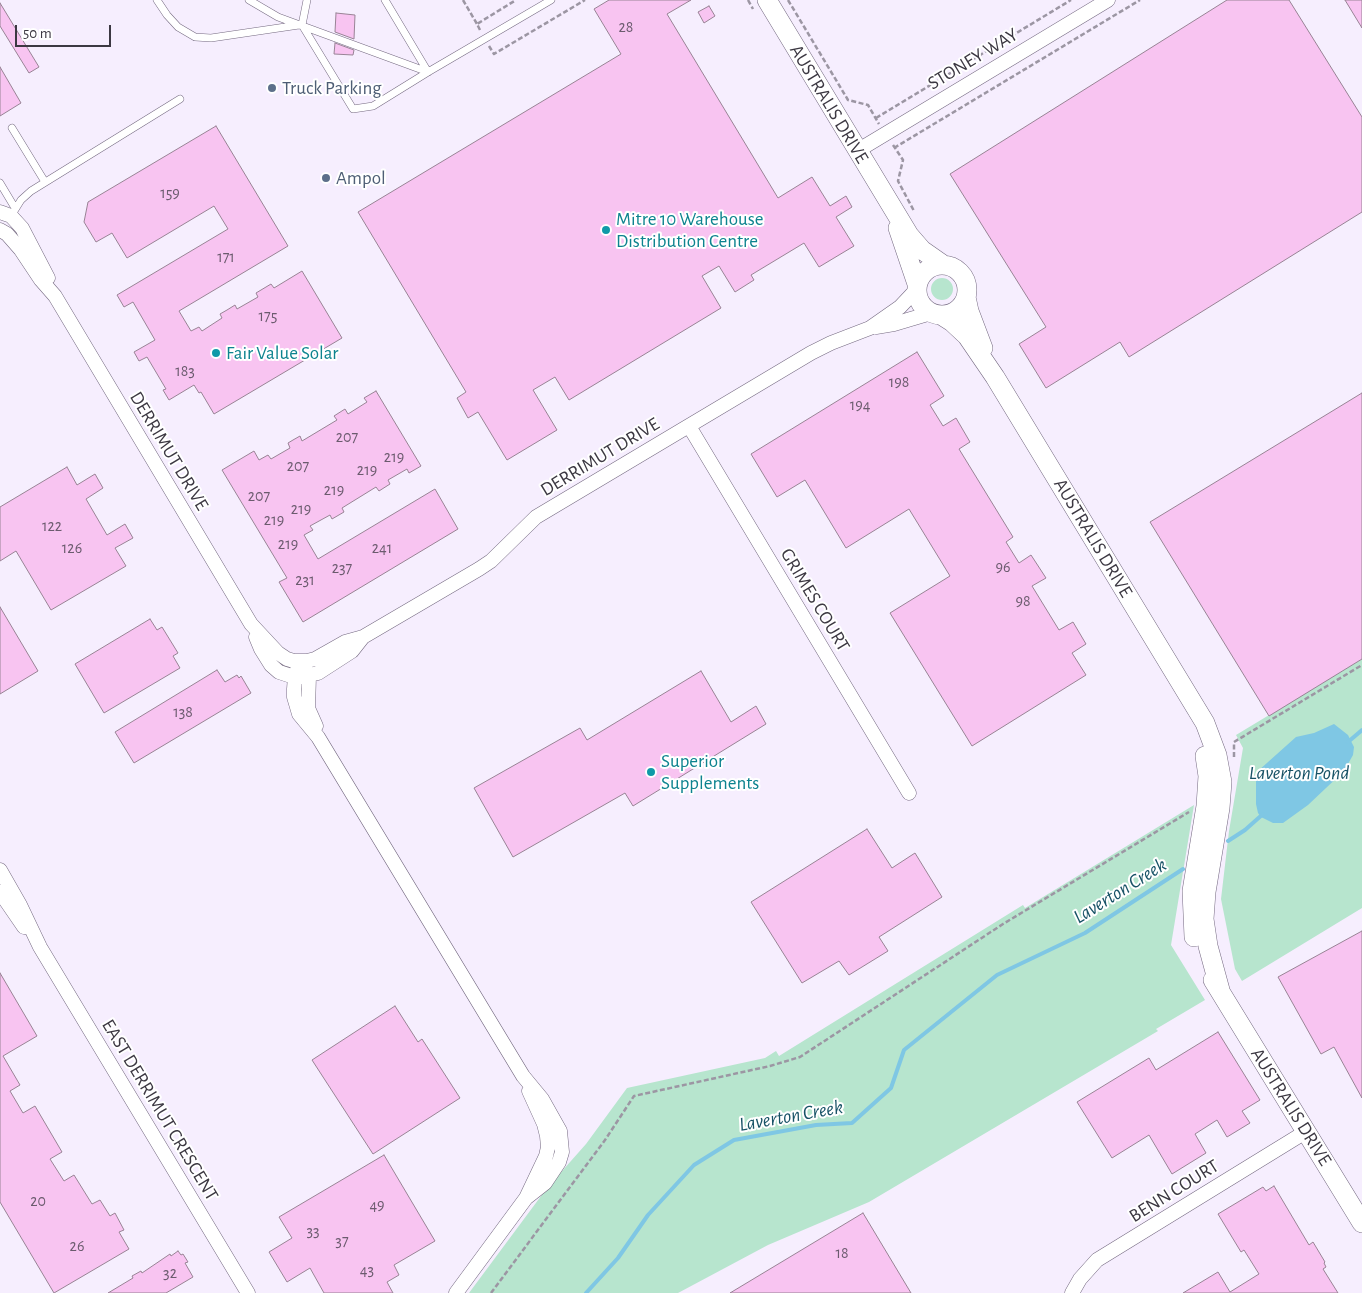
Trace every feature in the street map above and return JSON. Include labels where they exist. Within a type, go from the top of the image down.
[{"type":"street","name":"AUSTRALIS DRIVE","points":[[767,0],[892,208],[917,244],[942,264]]},
{"type":"street","name":"STONEY WAY","points":[[857,151],[1108,0]]},
{"type":"street","name":"AUSTRALIS DRIVE","points":[[892,208],[917,287]]},
{"type":"street","points":[[2,231],[9,212]]},
{"type":"street","name":"DERRIMUT DRIVE","points":[[9,212],[22,228],[48,276],[55,296]]},
{"type":"street","name":"DERRIMUT DRIVE","points":[[2,231],[22,252],[41,280],[55,296],[251,624],[261,650],[271,665],[279,672],[295,676],[309,676],[318,673],[352,651],[363,637]]},
{"type":"street","points":[[942,264],[953,267],[962,275],[967,285],[966,297],[962,306],[954,312],[936,314],[922,306],[917,287],[921,275],[928,268],[942,264]]},
{"type":"street","name":"DERRIMUT DRIVE","points":[[870,328],[900,307],[917,287]]},
{"type":"street","name":"AUSTRALIS DRIVE","points":[[966,297],[995,377]]},
{"type":"street","name":"AUSTRALIS DRIVE","points":[[936,314],[952,322],[967,336],[995,377],[1205,722],[1217,755],[1222,782],[1220,808],[1206,892],[1204,919],[1208,946],[1220,990]]},
{"type":"street","name":"DERRIMUT DRIVE","points":[[251,624],[278,653],[287,659],[300,661],[315,659],[345,642],[363,637],[479,569],[490,561],[536,517],[811,353],[870,328],[936,314]]},
{"type":"street","name":"GRIMES COURT","points":[[689,426],[909,793]]},
{"type":"street","points":[[300,661],[309,676],[308,708],[316,726],[318,737]]},
{"type":"street","points":[[300,661],[295,676],[294,697],[299,714],[318,737],[523,1076],[550,1112],[560,1131],[562,1142],[560,1162],[545,1183],[526,1198],[456,1293]]},
{"type":"street","name":"AUSTRALIS DRIVE","points":[[1190,699],[1206,757],[1208,776],[1206,806],[1192,891],[1194,938],[1198,953],[1204,968],[1220,990],[1362,1223]]},
{"type":"street","name":"EAST DERRIMUT CRESCENT","points":[[0,870],[16,897],[40,947],[248,1293]]},
{"type":"street","name":"EAST DERRIMUT CRESCENT","points":[[0,892],[22,925],[40,947]]},
{"type":"street","name":"BENN COURT","points":[[1072,1293],[1080,1279],[1097,1260],[1307,1131]]},
{"type":"lane","points":[[157,0],[166,15],[178,27],[196,37],[211,38],[302,25]]},
{"type":"lane","points":[[249,0],[278,17],[428,72]]},
{"type":"lane","points":[[307,0],[302,25],[353,109],[373,106],[551,0]]},
{"type":"lane","points":[[386,0],[428,72]]},
{"type":"lane","points":[[0,183],[9,212],[31,191],[180,99]]},
{"type":"lane","points":[[12,128],[45,182]]},
{"type":"path","points":[[463,0],[477,24]]},
{"type":"path","points":[[788,0],[848,100],[868,105],[876,118],[1072,0]]},
{"type":"path","points":[[894,148],[1140,0]]},
{"type":"path","points":[[1235,760],[1234,742],[1362,665]]},
{"type":"path","points":[[491,1293],[605,1140],[634,1096],[770,1066],[800,1057],[1003,924],[1196,808],[1196,803],[1206,806]]},
{"type":"green space","points":[[942,278],[950,281],[953,289],[950,297],[942,300],[934,297],[931,289],[934,281]]},
{"type":"green space","points":[[1362,659],[1362,908],[1242,981],[1235,969],[1221,899],[1229,831],[1243,748],[1236,735]]},
{"type":"green space","points":[[1194,805],[1171,945],[1205,1000],[1156,1029],[1158,1031],[869,1202],[768,1245],[678,1293],[469,1293],[547,1188],[586,1144],[627,1088],[765,1058],[776,1051],[779,1056],[1023,905],[1025,908]]},
{"type":"water","name":"Laverton Pond","points":[[1334,724],[1348,735],[1354,747],[1353,755],[1344,771],[1308,805],[1283,823],[1273,823],[1261,817],[1256,804],[1256,775],[1258,771],[1296,737],[1314,733]]},
{"type":"building","name":"Mitre 10 Warehouse Distribution Centre","points":[[609,0],[691,0],[667,14],[778,198],[812,177],[830,206],[846,196],[852,207],[836,217],[854,246],[819,267],[804,243],[751,275],[754,280],[735,292],[719,266],[702,276],[721,308],[569,400],[555,377],[533,390],[557,430],[507,460],[478,412],[468,418],[457,398],[466,392],[358,212],[621,54],[594,9]]},
{"type":"building","points":[[1227,0],[1289,0],[1362,117],[1362,212],[1129,357],[1120,342],[1046,388],[1019,344],[1046,327],[950,174]]},
{"type":"building","points":[[1345,0],[1362,0],[1362,28]]},
{"type":"building","points":[[0,3],[39,67],[29,73],[0,26]]},
{"type":"building","points":[[709,6],[715,16],[704,23],[698,12]]},
{"type":"building","points":[[336,13],[355,15],[354,39],[335,32]]},
{"type":"building","points":[[335,43],[354,50],[353,55],[334,54]]},
{"type":"building","points":[[0,67],[21,103],[0,116]]},
{"type":"building","points":[[216,126],[288,246],[179,311],[191,331],[199,327],[202,331],[222,318],[220,314],[235,305],[237,309],[258,297],[256,293],[271,284],[274,288],[302,271],[342,338],[214,414],[201,392],[199,393],[194,385],[169,400],[163,390],[166,389],[147,357],[139,361],[134,352],[155,340],[133,302],[124,307],[117,295],[228,229],[214,206],[127,258],[112,233],[96,242],[84,222],[88,202]]},
{"type":"building","points":[[917,352],[944,396],[930,405],[943,426],[956,418],[970,442],[959,449],[1013,537],[1006,542],[1019,563],[1031,555],[1046,578],[1032,586],[1059,630],[1073,622],[1086,644],[1072,653],[1086,675],[972,746],[890,613],[950,576],[909,509],[846,548],[805,480],[777,497],[751,454]]},
{"type":"building","points":[[376,391],[421,466],[409,473],[407,469],[388,480],[390,484],[379,491],[376,487],[342,508],[344,512],[332,519],[330,515],[310,526],[313,530],[304,535],[318,559],[435,489],[458,529],[303,622],[279,582],[287,578],[222,470],[254,451],[259,460],[268,455],[271,459],[290,448],[288,443],[293,440],[300,436],[302,441],[337,420],[334,416],[345,409],[348,414],[367,402],[364,398]]},
{"type":"building","points":[[1362,393],[1362,659],[1269,716],[1150,522]]},
{"type":"building","points":[[67,467],[77,485],[95,474],[103,488],[86,499],[107,535],[125,524],[133,538],[115,548],[126,566],[51,610],[16,551],[0,561],[0,507]]},
{"type":"building","points":[[0,607],[38,671],[0,694]]},
{"type":"building","points":[[150,619],[157,630],[162,627],[178,653],[173,656],[180,668],[104,713],[75,664]]},
{"type":"building","points":[[217,670],[225,682],[237,675],[239,678],[241,676],[251,693],[134,763],[115,732]]},
{"type":"building","points":[[701,671],[731,722],[756,706],[766,724],[633,806],[625,793],[513,857],[474,788],[580,728],[587,740]]},
{"type":"building","points":[[867,829],[892,868],[915,853],[942,897],[879,937],[888,951],[849,975],[839,961],[802,983],[751,902]]},
{"type":"building","points":[[1362,931],[1362,1098],[1334,1047],[1321,1054],[1278,977]]},
{"type":"building","points":[[0,973],[37,1036],[3,1056],[20,1085],[10,1091],[23,1113],[35,1106],[62,1152],[50,1159],[64,1181],[74,1175],[92,1204],[100,1200],[110,1216],[115,1213],[124,1230],[119,1232],[129,1249],[54,1293],[0,1202]]},
{"type":"building","points":[[395,1006],[418,1042],[422,1039],[460,1098],[373,1154],[312,1060]]},
{"type":"building","points":[[1218,1032],[1260,1100],[1242,1111],[1250,1123],[1227,1137],[1217,1120],[1195,1134],[1206,1153],[1172,1174],[1149,1135],[1112,1158],[1077,1102],[1149,1058],[1156,1070]]},
{"type":"building","points":[[384,1155],[435,1241],[394,1265],[399,1275],[387,1282],[393,1293],[324,1293],[310,1268],[287,1282],[269,1252],[292,1238],[279,1217]]},
{"type":"building","points":[[1274,1186],[1309,1245],[1313,1242],[1325,1262],[1326,1267],[1323,1269],[1338,1293],[1183,1293],[1218,1272],[1230,1292],[1259,1274],[1244,1250],[1241,1252],[1218,1214],[1263,1187],[1266,1191]]},
{"type":"building","points":[[863,1213],[911,1293],[730,1293]]},
{"type":"building","points":[[178,1251],[181,1255],[183,1254],[188,1262],[185,1263],[193,1277],[166,1293],[108,1293],[133,1278],[132,1276],[141,1271],[142,1273],[170,1254],[171,1256]]},
{"type":"waterway","name":"Laverton Creek","points":[[1348,742],[1362,730]]},
{"type":"waterway","name":"Laverton Creek","points":[[1228,841],[1245,830],[1263,814]]},
{"type":"waterway","name":"Laverton Creek","points":[[586,1293],[618,1258],[648,1215],[694,1165],[734,1140],[816,1125],[852,1123],[891,1088],[904,1050],[997,975],[1085,933],[1183,869]]},
{"type":"place","name":"Truck Parking","points":[[272,88]]},
{"type":"place","name":"Ampol","points":[[326,178]]},
{"type":"place","name":"Mitre 10 Warehouse Distribution Centre","points":[[606,230]]},
{"type":"place","name":"Fair Value Solar","points":[[216,353]]},
{"type":"place","name":"Superior Supplements","points":[[651,772]]}]
